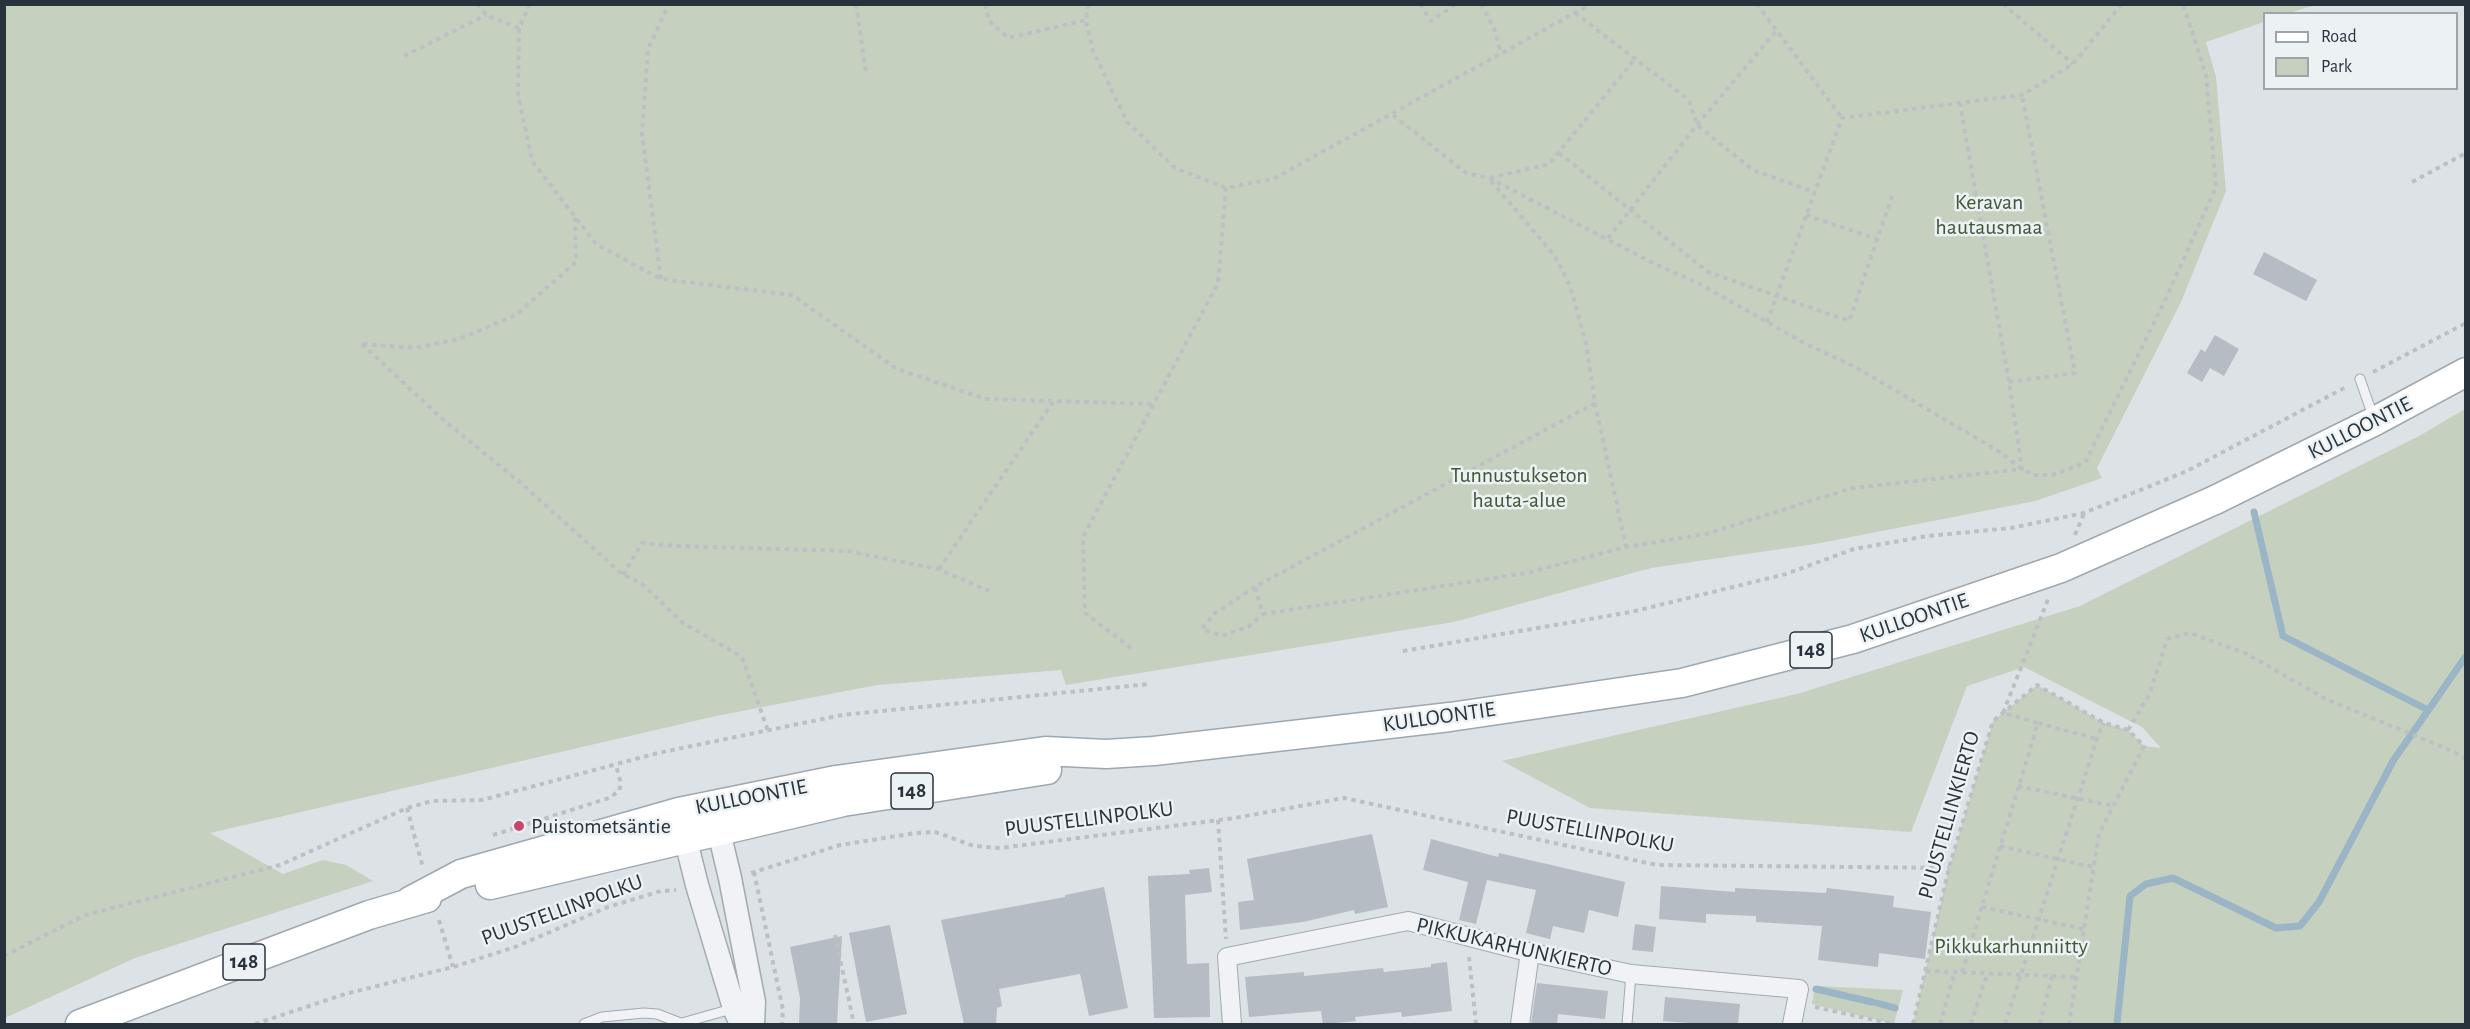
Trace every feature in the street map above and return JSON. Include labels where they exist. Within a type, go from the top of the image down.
[{"type":"main road","name":"KULLOONTIE","points":[[80,1024],[410,901],[461,874],[679,812],[836,780],[1046,751],[1106,754],[1414,722],[1683,683],[1852,639],[2061,568],[2215,500],[2375,421],[2466,372]]},
{"type":"main road","name":"KULLOONTIE","points":[[410,901],[686,840],[843,802],[1048,770],[1106,754]]},
{"type":"street","points":[[713,805],[730,878],[743,1012]]},
{"type":"street","points":[[679,812],[697,885],[743,1012],[753,1024]]},
{"type":"street","name":"PIKKUKARHUNKIERTO","points":[[1227,957],[1408,921],[1530,952],[1631,974],[1799,989],[1792,1024]]},
{"type":"street","points":[[1520,1024],[1530,952]]},
{"type":"street","points":[[1227,957],[1232,1024]]},
{"type":"lane","points":[[2360,379],[2375,421]]},
{"type":"lane","points":[[1627,1024],[1631,974]]},
{"type":"lane","points":[[584,1024],[602,1017],[644,1013],[657,1014],[683,1024],[743,1012]]},
{"type":"path","points":[[477,4],[486,15],[519,28]]},
{"type":"path","points":[[530,4],[519,28],[518,93],[532,161],[596,244],[661,279],[792,295],[897,369],[986,399],[1154,404]]},
{"type":"path","points":[[661,279],[642,134],[648,48],[669,4]]},
{"type":"path","points":[[856,4],[866,73]]},
{"type":"path","points":[[985,4],[989,21],[1008,38],[1086,20]]},
{"type":"path","points":[[1088,4],[1086,20],[1092,51],[1126,122],[1175,168],[1226,188],[1273,179],[1591,4]]},
{"type":"path","points":[[1420,4],[1431,21],[1456,4]]},
{"type":"path","points":[[1481,4],[1494,28],[1501,54]]},
{"type":"path","points":[[1757,4],[1842,118]]},
{"type":"path","points":[[2003,4],[2073,64]]},
{"type":"path","points":[[1842,118],[2022,95],[2073,64],[2122,4]]},
{"type":"path","points":[[1393,115],[1466,173],[1489,178],[1657,265],[1700,284],[1767,322],[1857,368],[2000,452],[2022,469],[2034,475],[2052,476],[2085,463],[2167,296],[2216,187],[2206,75],[2183,4]]},
{"type":"path","points":[[1575,14],[1689,100],[1697,125],[1753,170],[1814,192]]},
{"type":"path","points":[[404,56],[486,15]]},
{"type":"path","points":[[1608,238],[1697,125],[1776,31]]},
{"type":"path","points":[[1489,178],[1549,164],[1635,59]]},
{"type":"path","points":[[2009,381],[2075,373],[2022,95]]},
{"type":"path","points":[[1960,104],[2009,381],[2022,469]]},
{"type":"path","points":[[1767,322],[1842,118]]},
{"type":"path","points":[[1559,153],[1708,272],[1849,321],[1893,194]]},
{"type":"path","points":[[2412,182],[2466,153]]},
{"type":"path","points":[[1489,178],[1555,256],[1570,286],[1586,343],[1595,403],[1626,548]]},
{"type":"path","points":[[1131,648],[1085,613],[1083,537],[1218,283],[1226,188]]},
{"type":"path","points":[[1806,215],[1877,239]]},
{"type":"path","points":[[575,217],[576,262],[516,315],[459,339],[415,348],[362,344],[440,417],[521,483],[623,575],[641,583],[683,623],[742,657],[768,730]]},
{"type":"path","points":[[1403,651],[1631,612],[1786,574],[1854,549],[1928,536],[2011,528],[2084,513],[2187,471],[2466,323]]},
{"type":"path","points":[[938,569],[1054,401]]},
{"type":"path","points":[[1595,403],[1255,587],[1215,613],[1202,629],[1222,636],[1248,627],[1263,614],[1527,573],[1626,548],[1706,534],[1852,488],[2022,469]]},
{"type":"path","points":[[2084,513],[2002,713],[2097,739]]},
{"type":"path","points":[[623,575],[642,543],[847,551],[938,569],[989,591]]},
{"type":"path","points":[[1255,587],[1263,614]]},
{"type":"path","points":[[2128,730],[2150,693],[2167,639],[2190,633],[2247,654],[2326,699],[2452,751],[2466,759]]},
{"type":"path","points":[[4,956],[85,915],[280,865],[406,808],[432,801],[482,801],[658,753],[842,715],[1149,684]]},
{"type":"path","name":"PUUSTELLINKIERTO","points":[[1913,1024],[1949,868],[1993,721],[2037,685],[2104,723],[2128,730],[2144,746],[2113,806]]},
{"type":"path","points":[[1962,972],[2038,723]]},
{"type":"path","points":[[2005,1024],[2077,798],[2104,723]]},
{"type":"path","points":[[493,835],[609,798],[619,791],[621,784],[616,765]]},
{"type":"path","points":[[2018,786],[2113,806],[2099,834],[2069,1024]]},
{"type":"path","name":"PUUSTELLINPOLKU","points":[[730,878],[840,845],[916,833],[935,832],[974,846],[1000,848],[1218,820],[1344,798],[1657,865],[1949,868]]},
{"type":"path","points":[[406,808],[424,869]]},
{"type":"path","points":[[1218,820],[1227,957]]},
{"type":"path","points":[[2000,846],[2093,867]]},
{"type":"path","points":[[754,872],[783,1010],[782,1024]]},
{"type":"path","name":"PUUSTELLINPOLKU","points":[[255,1024],[345,994],[453,967],[515,947],[608,907],[661,891],[697,885]]},
{"type":"path","points":[[1982,907],[2083,929]]},
{"type":"path","points":[[439,920],[453,967]]},
{"type":"path","points":[[835,935],[854,1024]]},
{"type":"path","points":[[1469,956],[1476,1024]]},
{"type":"path","points":[[1926,971],[2076,977]]},
{"type":"path","points":[[1940,1024],[1955,972]]},
{"type":"path","points":[[1971,1024],[1987,974]]},
{"type":"path","points":[[2040,1024],[2052,976]]},
{"type":"path","points":[[1806,1004],[1893,1024]]},
{"type":"green space","points":[[5,4],[2315,5],[2292,12],[2263,12],[2263,22],[2206,42],[2216,77],[2226,191],[2181,302],[2097,468],[2102,478],[2035,501],[1815,544],[1651,568],[1454,622],[1066,685],[1061,670],[877,685],[716,716],[210,833],[283,874],[323,860],[346,865],[373,881],[135,958],[5,1018]]},
{"type":"green space","name":"Pikkukarhunniitty","points":[[2465,409],[2465,1024],[1913,1024],[1949,868],[1993,721],[2037,685],[2104,723],[2128,730],[2144,746],[2161,748],[2142,727],[2024,667],[1967,686],[1911,832],[1590,808],[1502,761],[1797,694],[2080,606],[2419,436]]},
{"type":"green space","points":[[1815,986],[1903,990],[1894,1024],[1812,1004]]},
{"type":"building","points":[[2264,252],[2317,280],[2306,301],[2253,274]]},
{"type":"building","points":[[2215,335],[2239,349],[2224,376],[2210,368],[2202,382],[2187,373],[2201,349],[2205,352]]},
{"type":"building","points":[[1372,834],[1388,907],[1355,914],[1354,910],[1303,922],[1240,930],[1238,902],[1254,900],[1247,859]]},
{"type":"building","points":[[1431,839],[1498,857],[1499,853],[1625,882],[1618,917],[1589,910],[1584,933],[1553,926],[1550,939],[1526,933],[1536,890],[1487,880],[1476,924],[1459,920],[1468,882],[1423,870]]},
{"type":"building","points":[[1209,868],[1212,892],[1185,895],[1187,964],[1209,963],[1210,1017],[1154,1018],[1148,876],[1190,874],[1189,870]]},
{"type":"building","points":[[1661,886],[1735,892],[1735,888],[1826,893],[1827,888],[1894,896],[1893,907],[1931,912],[1925,959],[1879,953],[1878,967],[1818,960],[1822,926],[1756,922],[1756,916],[1706,914],[1706,923],[1659,919]]},
{"type":"building","points":[[1104,887],[1128,1008],[1089,1016],[1080,974],[999,989],[1002,1006],[997,1008],[996,1024],[964,1024],[941,920],[1065,897],[1065,895]]},
{"type":"building","points":[[1635,924],[1656,927],[1653,952],[1632,950]]},
{"type":"building","points":[[890,925],[907,1014],[866,1022],[849,933]]},
{"type":"building","points":[[842,936],[837,1024],[799,1024],[800,998],[790,947]]},
{"type":"building","points":[[1447,962],[1452,1011],[1402,1017],[1401,1012],[1355,1017],[1356,1021],[1326,1024],[1323,1024],[1321,1011],[1249,1017],[1245,977],[1304,972],[1304,976],[1383,968],[1384,972],[1431,967],[1431,964]]},
{"type":"building","points":[[1537,983],[1608,991],[1605,1019],[1558,1014],[1557,1024],[1531,1024]]},
{"type":"building","points":[[1665,997],[1740,1004],[1738,1024],[1663,1021]]},
{"type":"waterway","points":[[2254,512],[2283,636],[2428,710]]},
{"type":"waterway","points":[[2117,1024],[2130,896],[2146,884],[2173,878],[2276,928],[2300,926],[2319,902],[2393,761],[2466,656]]},
{"type":"waterway","points":[[1816,989],[1846,996]]},
{"type":"waterway","points":[[1850,997],[1872,1002]]},
{"type":"waterway","points":[[1877,1003],[1895,1008]]},
{"type":"place","name":"Puistometsäntie","points":[[519,826]]},
{"type":"park label","name":"Keravan hautausmaa","points":[[1989,214]]},
{"type":"park label","name":"Tunnustukseton hauta-alue","points":[[1519,488]]}]
